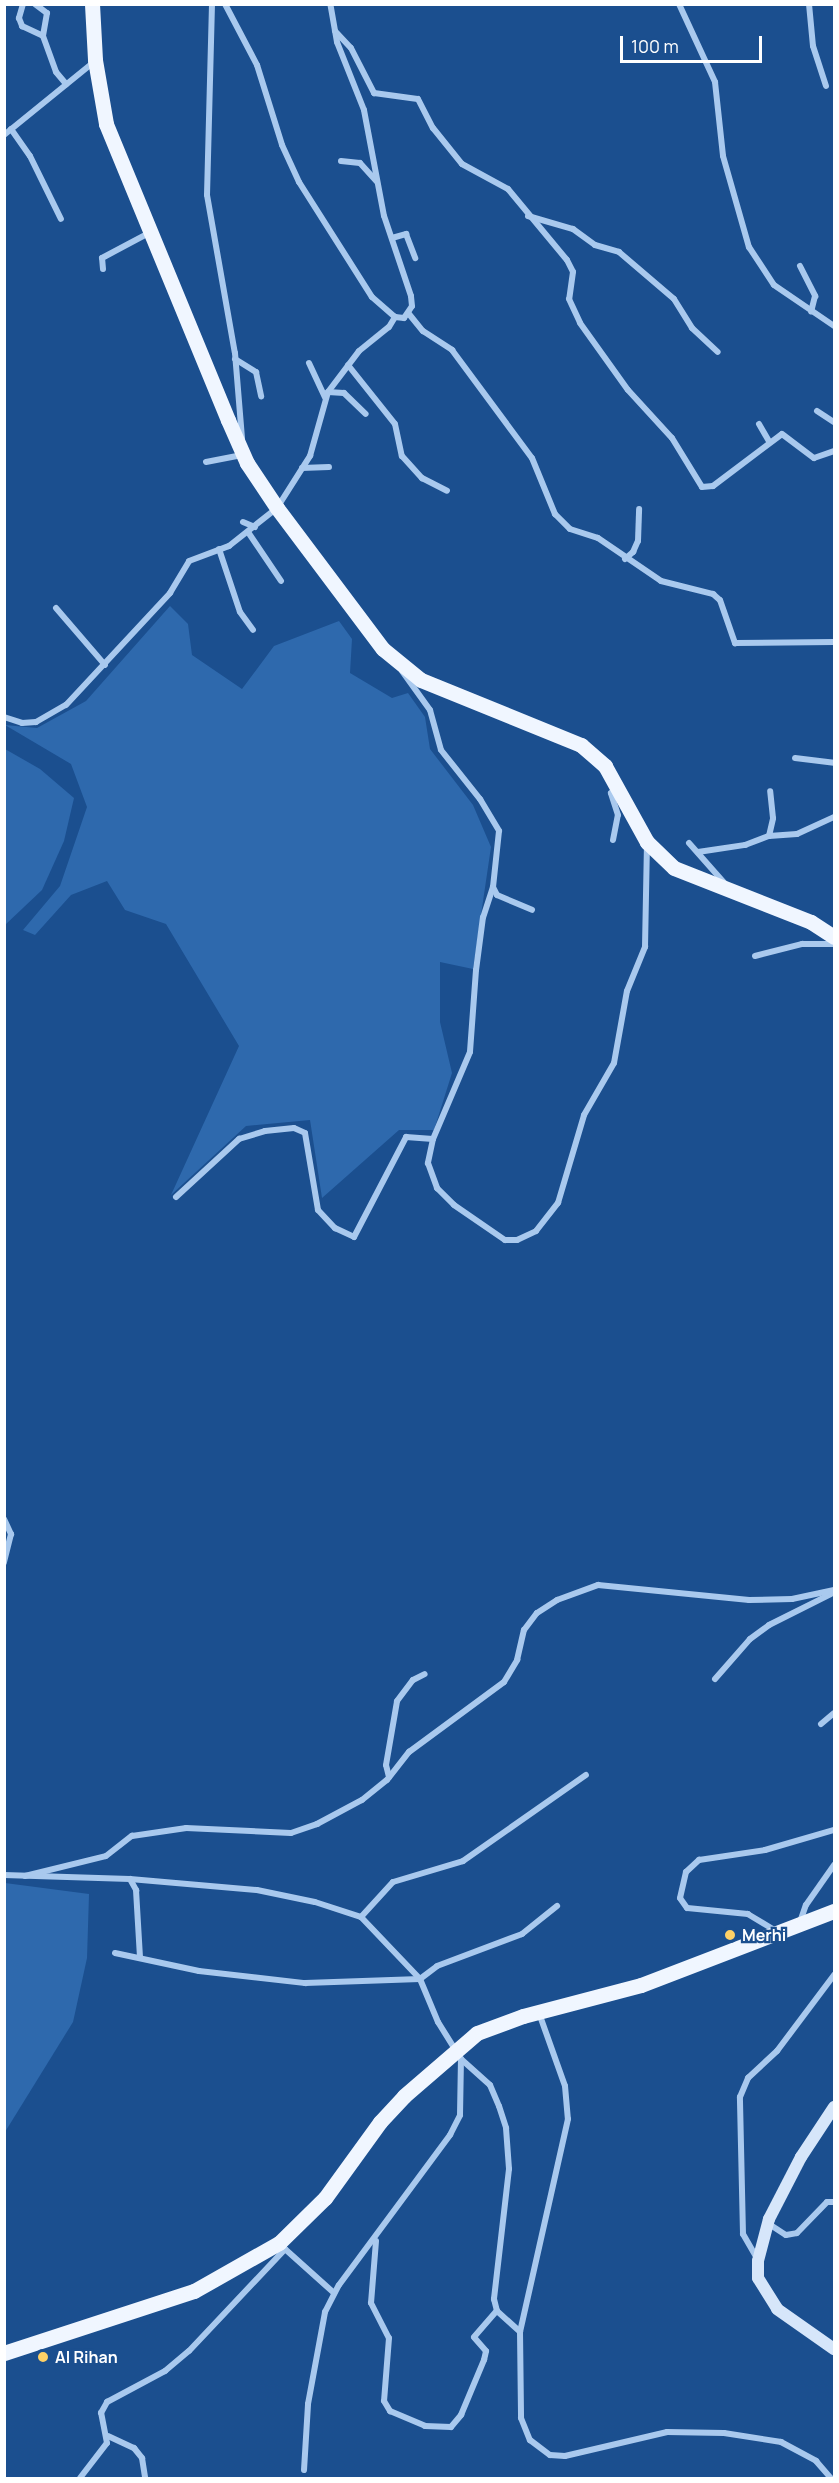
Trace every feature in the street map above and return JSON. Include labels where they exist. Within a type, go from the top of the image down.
[{"type":"main road","points":[[92,4],[95,60],[106,124],[243,453],[277,508],[399,665],[421,680],[581,745],[605,766],[619,787],[647,842],[674,868],[811,922],[834,938]]},
{"type":"main road","points":[[4,2353],[194,2291],[282,2246],[325,2198],[380,2122],[458,2053],[477,2033],[641,1985],[834,1911]]},
{"type":"main road","points":[[834,2107],[801,2157],[768,2223],[758,2261],[758,2278],[777,2309],[834,2349]]},
{"type":"street","points":[[23,4],[20,18],[22,26],[43,36]]},
{"type":"street","points":[[206,462],[243,453],[235,359],[208,203],[212,4]]},
{"type":"street","points":[[225,4],[257,65],[285,153],[299,182],[361,283],[395,317]]},
{"type":"street","points":[[330,4],[335,31],[364,110],[376,182],[411,296],[409,314],[423,331],[452,350],[507,423],[532,458],[562,522],[598,538],[624,559],[661,581],[713,594],[720,600],[735,643],[834,642]]},
{"type":"street","points":[[679,4],[715,82],[723,156],[749,247],[774,285],[834,326]]},
{"type":"street","points":[[808,4],[813,46],[826,86]]},
{"type":"street","points":[[36,5],[47,14],[43,36],[56,72],[66,84]]},
{"type":"street","points":[[335,31],[351,48],[375,93],[418,99],[433,128],[462,164],[476,175],[502,183],[570,266],[569,299],[587,333],[628,390],[672,438],[702,487],[713,486],[769,441],[782,434],[813,458],[834,451]]},
{"type":"street","points":[[4,135],[95,60]]},
{"type":"street","points":[[11,129],[30,156],[61,219]]},
{"type":"street","points":[[341,161],[360,163],[376,182]]},
{"type":"street","points":[[528,216],[573,229],[595,245],[619,252],[674,299],[693,328],[718,352]]},
{"type":"street","points":[[104,268],[102,258],[151,232]]},
{"type":"street","points":[[392,238],[406,234],[415,258]]},
{"type":"street","points":[[800,266],[816,296],[811,312]]},
{"type":"street","points":[[4,717],[21,723],[50,717],[88,685],[170,593],[189,561],[219,549],[248,532],[277,508],[302,468],[320,429],[328,392],[348,365],[395,317],[409,314]]},
{"type":"street","points":[[235,359],[256,372],[261,396]]},
{"type":"street","points":[[309,363],[324,390],[325,401]]},
{"type":"street","points":[[348,365],[395,424],[402,456],[422,478],[447,491]]},
{"type":"street","points":[[328,392],[344,393],[366,414]]},
{"type":"street","points":[[817,411],[834,422]]},
{"type":"street","points":[[759,424],[769,441]]},
{"type":"street","points":[[302,468],[329,467]]},
{"type":"street","points":[[624,559],[633,552],[638,541],[639,509]]},
{"type":"street","points":[[243,522],[255,526]]},
{"type":"street","points":[[248,532],[281,581]]},
{"type":"street","points":[[219,549],[240,612],[253,630]]},
{"type":"street","points":[[56,608],[105,665]]},
{"type":"street","points":[[399,665],[430,710],[441,750],[480,799],[499,831],[493,887],[483,917],[476,970],[470,1052],[433,1139],[428,1163],[437,1188],[495,1235],[505,1240],[528,1236],[553,1210],[564,1188],[584,1115],[614,1063],[627,991],[645,947],[647,842]]},
{"type":"street","points":[[795,758],[834,763]]},
{"type":"street","points":[[613,840],[618,815],[611,793],[619,787]]},
{"type":"street","points":[[769,836],[773,818],[770,790]]},
{"type":"street","points":[[698,852],[769,836],[797,834],[834,817]]},
{"type":"street","points":[[689,843],[730,892]]},
{"type":"street","points":[[493,887],[497,895],[532,910]]},
{"type":"street","points":[[755,956],[792,946],[834,944]]},
{"type":"street","points":[[176,1197],[239,1139],[264,1131],[294,1128],[305,1133],[318,1210],[335,1228],[354,1238],[406,1137],[433,1139]]},
{"type":"street","points":[[4,1519],[11,1534],[4,1563]]},
{"type":"street","points":[[25,1876],[106,1856],[132,1836],[186,1828],[291,1833],[362,1800],[389,1777],[410,1752],[511,1674],[524,1630],[537,1613],[557,1600],[611,1584],[749,1600],[792,1599],[834,1591]]},
{"type":"street","points":[[715,1679],[750,1639],[769,1625],[834,1591]]},
{"type":"street","points":[[389,1777],[386,1765],[397,1701],[413,1680],[425,1674]]},
{"type":"street","points":[[821,1724],[834,1713]]},
{"type":"street","points":[[361,1917],[393,1882],[463,1861],[586,1776]]},
{"type":"street","points":[[779,1933],[748,1914],[687,1908],[680,1898],[686,1872],[699,1860],[765,1850],[834,1830]]},
{"type":"street","points":[[799,1925],[806,1905],[834,1866]]},
{"type":"street","points":[[4,1875],[130,1879],[257,1890],[315,1902],[361,1917],[420,1979],[438,2022],[458,2053],[490,2085],[506,2128],[509,2169],[494,2299],[497,2311],[520,2332]]},
{"type":"street","points":[[130,1879],[136,1890],[140,1957]]},
{"type":"street","points":[[115,1953],[199,1971],[305,1983],[420,1979],[436,1966],[522,1934],[557,1906]]},
{"type":"street","points":[[758,2261],[743,2234],[740,2097],[748,2078],[777,2051],[834,1976]]},
{"type":"street","points":[[539,2013],[566,2086],[568,2119],[520,2332],[521,2418],[530,2440],[550,2455],[592,2451],[667,2432],[724,2433],[790,2446],[816,2461],[831,2478]]},
{"type":"street","points":[[304,2470],[313,2373],[325,2312],[334,2293],[376,2241],[455,2126],[461,2103],[458,2053]]},
{"type":"street","points":[[768,2223],[786,2235],[797,2233],[827,2202],[834,2202]]},
{"type":"street","points":[[376,2241],[371,2303],[389,2338],[384,2401],[390,2411],[425,2426],[451,2427],[461,2415],[484,2360],[486,2351],[474,2337],[497,2311]]},
{"type":"street","points":[[80,2478],[103,2449],[108,2436],[101,2413],[107,2402],[176,2363],[282,2246],[334,2293]]},
{"type":"street","points":[[108,2436],[134,2448],[142,2458],[145,2478]]},
{"type":"shaded area","points":[[170,606],[188,624],[192,655],[242,689],[274,646],[339,621],[352,639],[350,673],[392,698],[408,693],[425,717],[430,749],[473,805],[491,847],[473,969],[440,962],[440,1022],[452,1073],[434,1130],[399,1130],[322,1198],[310,1120],[246,1126],[171,1195],[239,1046],[166,924],[125,910],[107,881],[71,895],[35,935],[23,930],[60,886],[87,807],[71,764],[5,725],[37,728],[86,701]]},
{"type":"shaded area","points":[[5,749],[40,769],[74,798],[64,841],[42,890],[5,925]]},
{"type":"shaded area","points":[[5,1883],[89,1894],[87,1958],[73,2022],[5,2132]]},
{"type":"place","name":"Merhi","points":[[730,1935]]},
{"type":"place","name":"Al Rihan","points":[[43,2357]]}]
